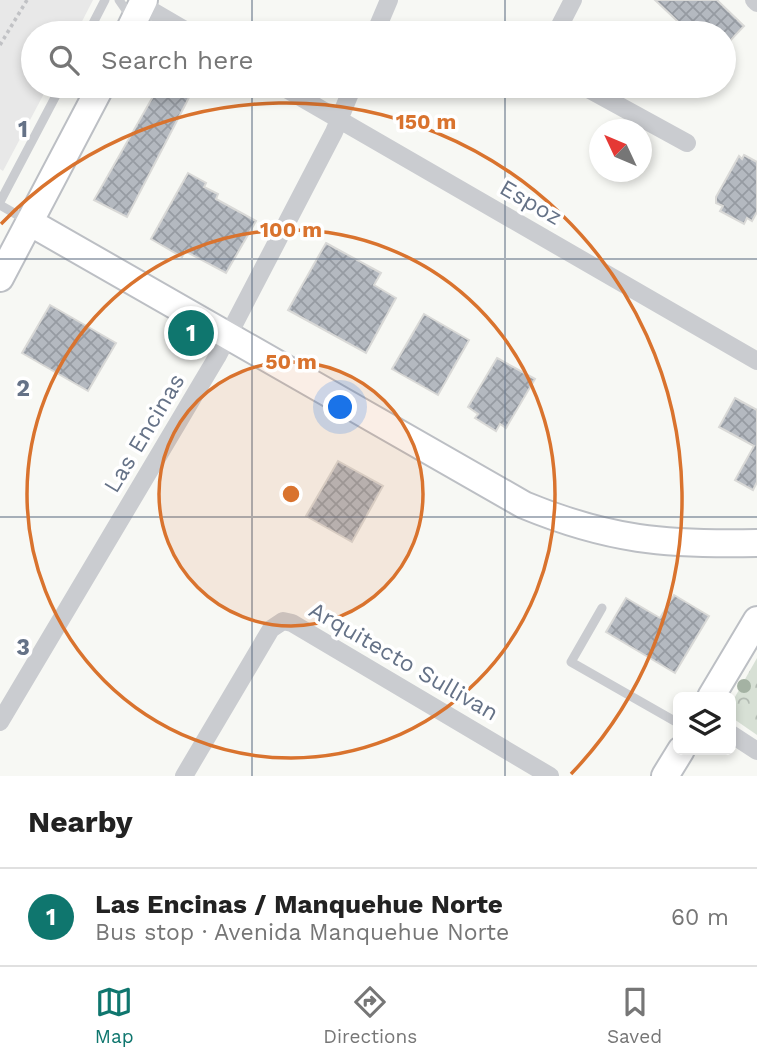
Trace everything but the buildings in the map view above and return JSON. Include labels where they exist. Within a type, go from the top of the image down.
[{"type":"street","points":[[380,21],[388,0]]},
{"type":"street","points":[[562,21],[573,0]]},
{"type":"street","points":[[133,12],[157,21]]},
{"type":"street","points":[[0,278],[95,98]]},
{"type":"street","name":"Espoz","points":[[302,98],[757,361]]},
{"type":"street","name":"Las Encinas","points":[[0,722],[228,337],[340,120],[348,98]]},
{"type":"street","points":[[605,98],[687,143]]},
{"type":"street","points":[[31,223],[524,505],[568,523],[625,538],[690,544],[757,543]]},
{"type":"street","points":[[714,692],[757,620]]},
{"type":"street","name":"Arquitecto Sullivan","points":[[190,774],[271,629],[283,621],[292,623],[550,776]]},
{"type":"street","points":[[736,737],[757,751]]},
{"type":"street","points":[[665,776],[678,755]]},
{"type":"lane","points":[[94,21],[105,0]]},
{"type":"lane","points":[[31,223],[0,204],[55,98]]},
{"type":"lane","points":[[602,608],[571,662],[673,720]]},
{"type":"path","points":[[0,45],[27,0]]},
{"type":"shaded area","points":[[0,0],[93,0],[82,21],[21,21],[21,98],[42,98],[3,171],[0,169]]},
{"type":"green space","points":[[757,658],[757,735],[736,720],[736,695]]},
{"type":"place","name":"Las Encinas / Manquehue Norte","points":[[191,333]]}]
